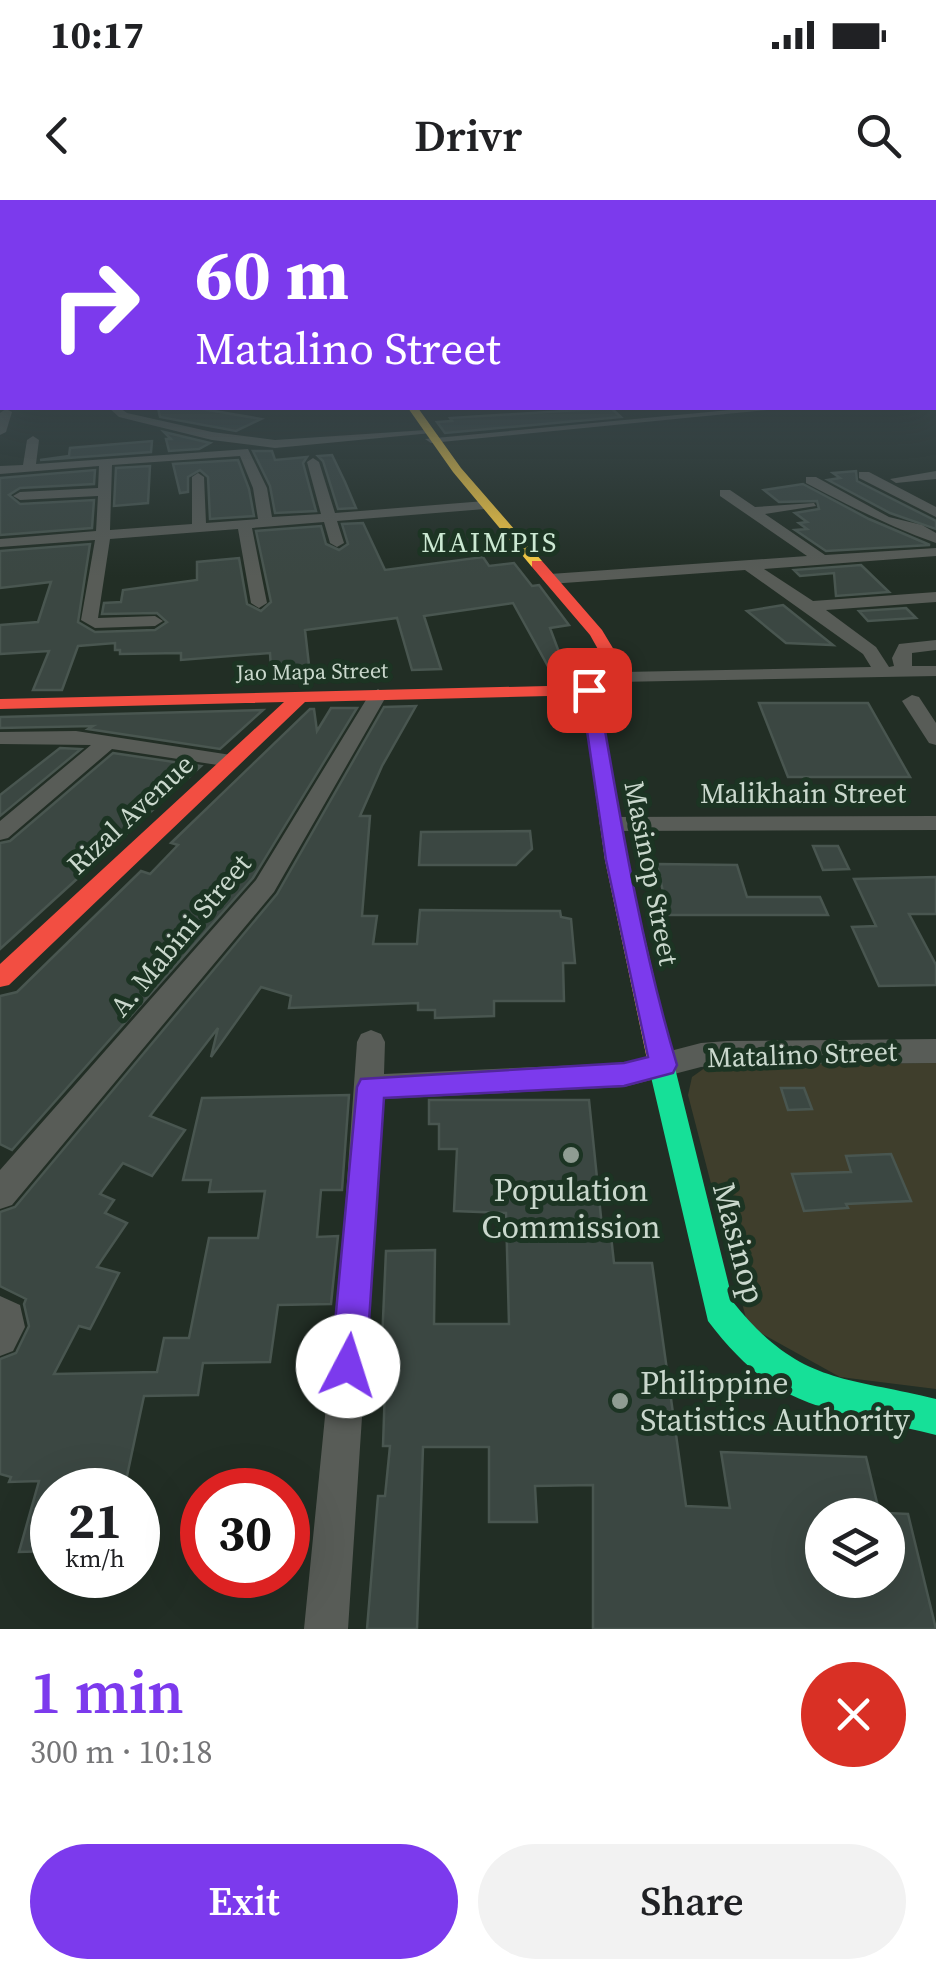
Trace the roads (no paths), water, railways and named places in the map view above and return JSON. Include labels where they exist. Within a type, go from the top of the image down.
[{"type":"street","points":[[29,467],[32,444]]},
{"type":"street","points":[[435,444],[610,649],[624,678],[936,671]]},
{"type":"street","points":[[0,470],[247,453],[260,488],[266,522]]},
{"type":"street","points":[[106,461],[103,536],[90,620],[95,624],[155,621]]},
{"type":"street","points":[[313,462],[337,544]]},
{"type":"street","points":[[864,475],[936,514]]},
{"type":"street","points":[[896,479],[936,475]]},
{"type":"street","points":[[198,477],[198,528]]},
{"type":"street","points":[[812,480],[884,520],[916,528],[936,539]]},
{"type":"street","points":[[20,496],[103,492]]},
{"type":"street","points":[[725,493],[821,559]]},
{"type":"street","points":[[0,543],[486,506]]},
{"type":"street","points":[[756,512],[809,506]]},
{"type":"street","points":[[244,524],[258,603]]},
{"type":"street","points":[[34,560],[41,541]]},
{"type":"street","points":[[550,578],[936,552]]},
{"type":"street","points":[[748,564],[810,606],[894,672]]},
{"type":"street","points":[[810,606],[936,597]]},
{"type":"street","points":[[894,672],[905,648],[936,646]]},
{"type":"street","name":"Jao Mapa Street","points":[[0,704],[589,690],[624,678]]},
{"type":"street","name":"Masinop Street","points":[[589,690],[610,824],[646,1006],[663,1065]]},
{"type":"street","name":"A. Mabini Street","points":[[0,1194],[264,886],[378,694]]},
{"type":"street","name":"Rizal Avenue","points":[[0,978],[302,695]]},
{"type":"street","points":[[912,701],[936,739]]},
{"type":"street","points":[[0,738],[76,737],[231,761]]},
{"type":"street","points":[[0,834],[108,742]]},
{"type":"street","name":"Malikhain Street","points":[[610,824],[936,822]]},
{"type":"street","points":[[326,1629],[371,1087],[371,1042]]},
{"type":"street","name":"Matalino Street","points":[[371,1087],[624,1075],[727,1053],[936,1051]]},
{"type":"street","name":"Masinop","points":[[663,1065],[708,1273],[719,1310],[735,1338],[758,1362],[823,1394],[936,1417]]},
{"type":"place","name":"Population Commission","points":[[571,1155]]},
{"type":"place","name":"Philippine Statistics Authority","points":[[620,1401]]},
{"type":"district","name":"MAIMPIS","points":[[490,542]]}]
